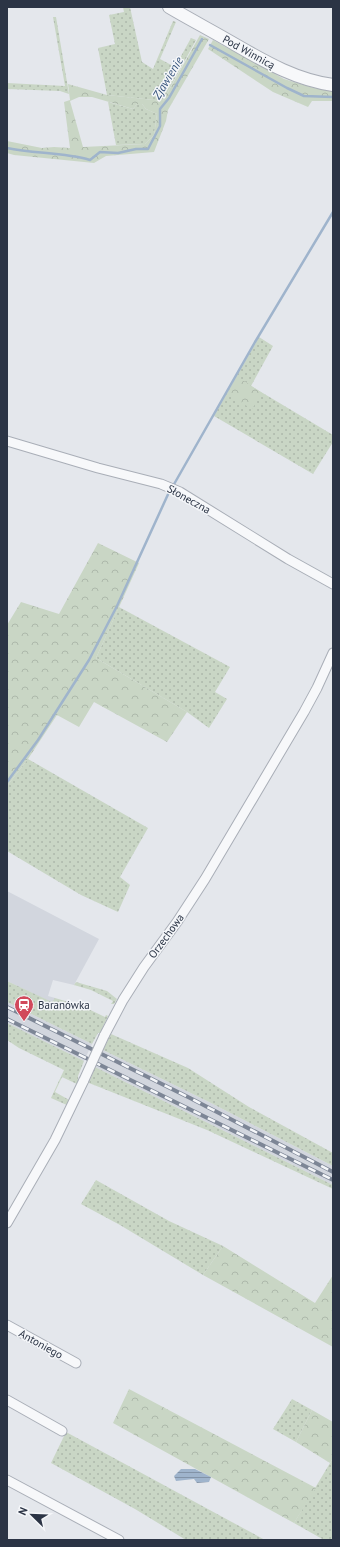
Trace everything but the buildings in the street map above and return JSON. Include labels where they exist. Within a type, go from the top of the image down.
[{"type":"street","name":"Pod Winnicą","points":[[169,7],[268,63],[291,74],[320,83],[333,85]]},
{"type":"street","name":"Słoneczna","points":[[7,441],[176,490],[288,559],[333,584]]},
{"type":"street","name":"Orzechowa","points":[[7,1223],[55,1140],[104,1036],[132,986],[210,872],[292,733],[317,688],[333,653]]},
{"type":"street","name":"Antoniego","points":[[7,1325],[76,1363]]},
{"type":"street","points":[[7,1400],[62,1431]]},
{"type":"street","points":[[7,1480],[119,1540]]},
{"type":"shaded area","points":[[7,891],[99,939],[74,985],[53,980],[48,996],[55,998],[53,1003],[7,981]]},
{"type":"shaded area","points":[[7,1002],[92,1044],[84,1061],[7,1023]]},
{"type":"shaded area","points":[[103,1050],[209,1102],[333,1166],[333,1185],[95,1067]]},
{"type":"green space","points":[[123,7],[130,7],[142,62],[153,69],[173,21],[176,22],[160,59],[175,67],[191,38],[196,40],[163,101],[107,95],[98,48],[115,44],[109,15],[124,12]]},
{"type":"green space","points":[[53,17],[56,17],[69,94],[60,91],[7,89],[7,83],[65,86]]},
{"type":"green space","points":[[200,35],[209,39],[168,110],[166,121],[154,152],[106,156],[94,163],[7,153],[7,141],[42,148],[70,148],[64,102],[70,100],[68,84],[107,95],[163,101]],"holes":[[[79,97],[92,97],[133,109],[137,104],[142,104],[146,109],[157,114],[154,135],[145,144],[83,147],[70,101]]]},
{"type":"green space","points":[[213,40],[284,79],[314,88],[333,91],[333,101],[312,101],[308,107],[273,92],[208,49]]},
{"type":"green space","points":[[108,102],[133,109],[137,104],[142,104],[146,109],[157,114],[154,135],[145,144],[116,145]]},
{"type":"green space","points":[[259,337],[273,346],[251,386],[333,435],[333,442],[313,474],[214,416]]},
{"type":"green space","points":[[237,376],[262,393],[252,409],[227,394]]},
{"type":"green space","points":[[98,543],[139,563],[96,658],[187,712],[167,742],[94,702],[79,727],[57,715],[28,759],[7,786],[7,625],[21,602],[59,614]]},
{"type":"green space","points":[[119,607],[230,667],[215,692],[227,699],[209,728],[187,712],[96,658]]},
{"type":"green space","points":[[28,759],[148,828],[120,877],[130,885],[118,912],[81,895],[7,851],[7,786]]},
{"type":"green space","points":[[7,981],[52,1002],[55,998],[82,1006],[105,1017],[106,1015],[108,1016],[100,1033],[98,1033],[92,1044],[7,1002]]},
{"type":"green space","points":[[76,982],[107,991],[117,999],[114,1004],[111,1004],[113,1001],[91,990],[74,985]]},
{"type":"green space","points":[[7,1023],[84,1061],[78,1076],[79,1085],[62,1077],[55,1092],[71,1101],[69,1106],[51,1098],[64,1070],[19,1048],[7,1040]]},
{"type":"green space","points":[[111,1034],[188,1068],[249,1107],[333,1153],[333,1166],[209,1102],[103,1050]]},
{"type":"green space","points":[[95,1067],[333,1185],[333,1189],[207,1130],[89,1083]]},
{"type":"green space","points":[[96,1180],[169,1221],[223,1246],[203,1275],[120,1225],[81,1204]]},
{"type":"green space","points":[[223,1246],[315,1303],[333,1275],[333,1347],[203,1275]]},
{"type":"green space","points":[[129,1389],[316,1488],[294,1523],[113,1423]]},
{"type":"green space","points":[[292,1399],[312,1410],[296,1442],[273,1429]]},
{"type":"green space","points":[[312,1410],[333,1422],[333,1458],[330,1463],[296,1442]]},
{"type":"green space","points":[[66,1432],[265,1540],[186,1540],[135,1509],[51,1463]]},
{"type":"green space","points":[[333,1458],[333,1540],[324,1540],[294,1523]]},
{"type":"water","points":[[181,1469],[195,1469],[211,1477],[209,1482],[197,1483],[194,1479],[176,1481],[174,1476]]},
{"type":"waterway","name":"Zjawienie","points":[[7,148],[80,157],[90,160],[100,152],[118,153],[136,149],[148,149],[160,126],[160,109],[169,98],[202,39]]},
{"type":"waterway","name":"Zjawienie","points":[[210,45],[304,96],[333,97]]},
{"type":"waterway","points":[[173,486],[255,342],[333,212]]},
{"type":"waterway","points":[[7,782],[38,740],[89,660],[117,606],[170,490]]},
{"type":"railway","points":[[7,1007],[190,1098],[333,1172]]},
{"type":"railway","points":[[7,1019],[333,1180]]},
{"type":"place","name":"Baranówka","points":[[24,1022]]}]
